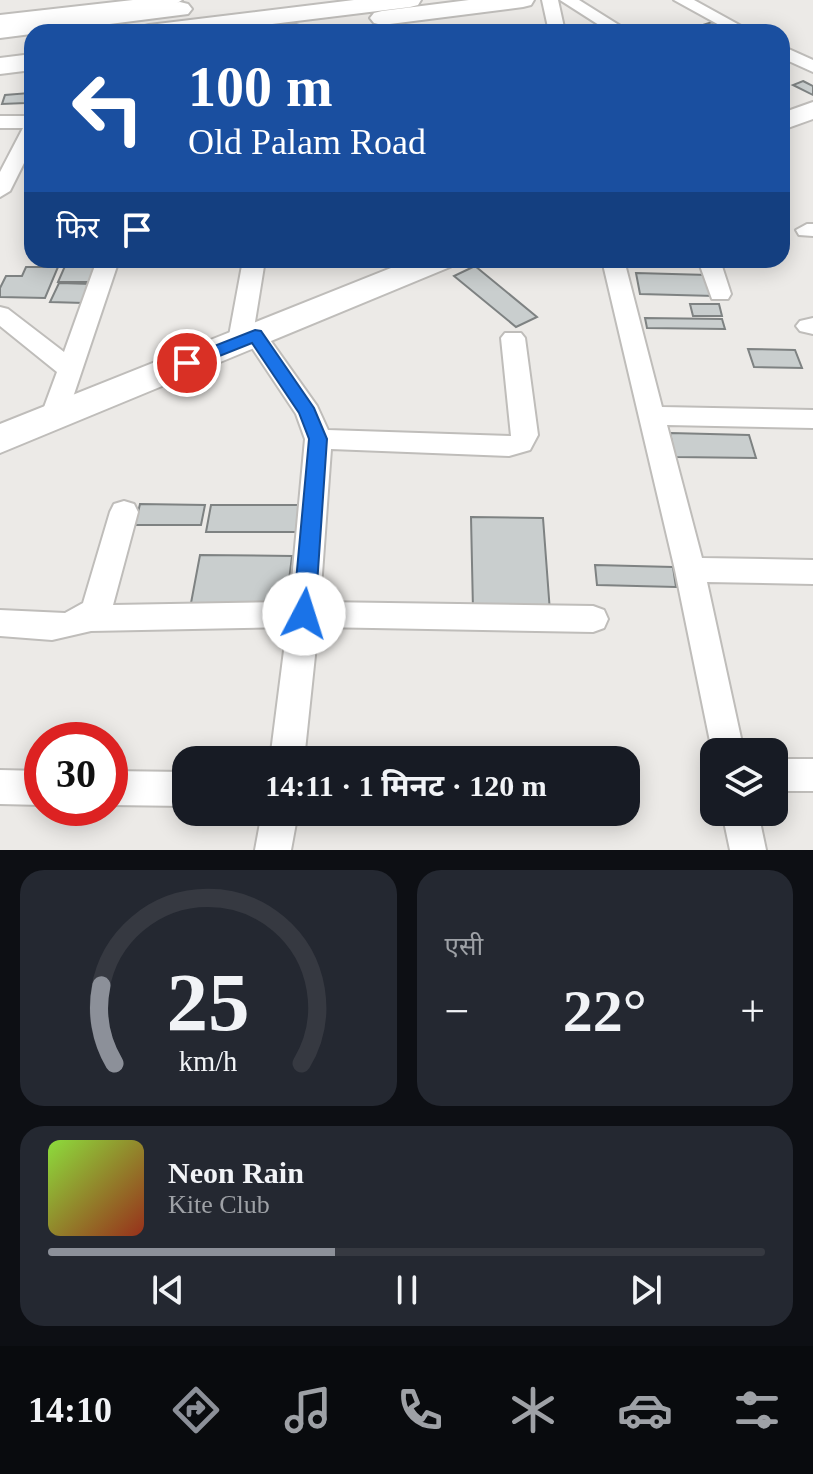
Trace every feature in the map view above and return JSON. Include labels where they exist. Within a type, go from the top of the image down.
[{"type":"street","points":[[0,20],[174,0]]},
{"type":"street","points":[[58,24],[257,0]]},
{"type":"street","points":[[214,24],[410,0]]},
{"type":"street","points":[[339,24],[523,0]]},
{"type":"street","points":[[550,0],[555,24]]},
{"type":"street","points":[[568,0],[608,24]]},
{"type":"street","points":[[682,0],[728,24]]},
{"type":"street","points":[[0,31],[24,28]]},
{"type":"street","points":[[0,50],[24,47]]},
{"type":"street","points":[[790,55],[813,67]]},
{"type":"street","points":[[0,66],[24,63]]},
{"type":"street","points":[[790,119],[813,110]]},
{"type":"street","points":[[0,122],[24,122]]},
{"type":"street","points":[[0,191],[24,144]]},
{"type":"street","points":[[53,418],[105,268]]},
{"type":"street","points":[[253,268],[248,338],[308,412],[318,439],[304,614],[289,746]]},
{"type":"street","points":[[0,439],[419,268]]},
{"type":"street","points":[[615,268],[690,570],[724,738]]},
{"type":"street","points":[[712,268],[720,294]]},
{"type":"street","points":[[0,314],[70,370]]},
{"type":"street","points":[[318,439],[509,446],[521,443],[525,435],[513,338]]},
{"type":"street","points":[[652,416],[813,419]]},
{"type":"street","points":[[89,618],[96,610],[124,512]]},
{"type":"street","points":[[690,570],[813,572]]},
{"type":"street","points":[[0,623],[71,625],[89,618],[304,614],[593,619]]},
{"type":"street","points":[[788,775],[813,775]]},
{"type":"street","points":[[0,787],[24,788]]},
{"type":"street","points":[[128,788],[172,789]]},
{"type":"street","points":[[273,850],[277,826]]},
{"type":"street","points":[[743,826],[748,850]]},
{"type":"building","points":[[803,81],[813,86],[813,95],[793,85]]},
{"type":"building","points":[[24,93],[24,103],[2,104],[5,95]]},
{"type":"building","points":[[26,268],[58,268],[45,298],[0,297],[0,288],[6,276],[22,276]]},
{"type":"building","points":[[64,268],[99,268],[94,282],[58,282]]},
{"type":"building","points":[[477,268],[537,317],[516,327],[454,276]]},
{"type":"building","points":[[636,273],[708,275],[714,296],[640,294]]},
{"type":"building","points":[[59,283],[92,284],[84,303],[50,302]]},
{"type":"building","points":[[690,304],[719,304],[722,316],[693,316]]},
{"type":"building","points":[[645,318],[722,319],[725,329],[647,328]]},
{"type":"building","points":[[748,349],[795,350],[802,368],[754,367]]},
{"type":"building","points":[[670,433],[749,435],[756,458],[675,457]]},
{"type":"building","points":[[140,504],[205,505],[201,525],[135,525]]},
{"type":"building","points":[[211,505],[302,505],[299,532],[206,532]]},
{"type":"building","points":[[471,517],[543,518],[550,612],[473,610]]},
{"type":"building","points":[[200,555],[292,556],[286,604],[191,603]]},
{"type":"building","points":[[595,565],[673,567],[676,587],[597,585]]},
{"type":"route","points":[[187,363],[255,335],[308,412],[318,439],[304,614]]}]
